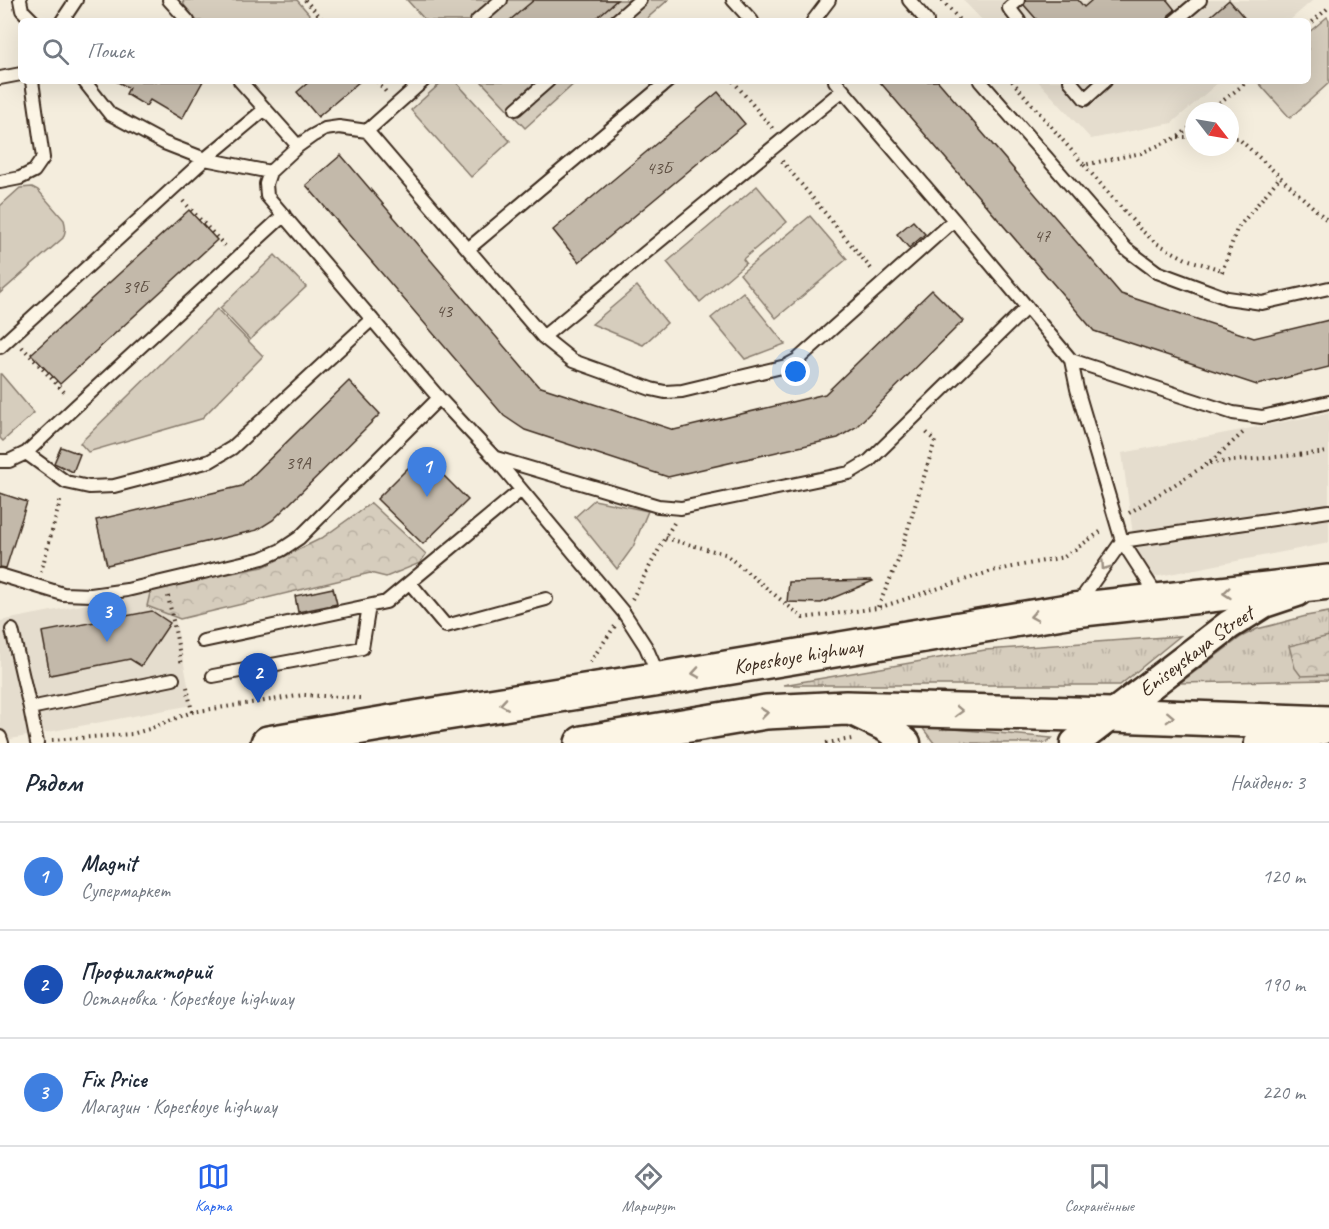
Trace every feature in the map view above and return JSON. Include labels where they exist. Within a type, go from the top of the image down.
[{"type":"main road","name":"Kopeskoye highway","points":[[268,743],[1074,610],[1328,582]]},
{"type":"main road","points":[[582,743],[766,712],[846,708],[1329,723]]},
{"type":"street","name":"Eniseyskaya Street","points":[[1075,743],[1229,625],[1264,603],[1328,582]]},
{"type":"street","points":[[846,708],[887,728],[906,743]]},
{"type":"street","points":[[1259,743],[1329,729]]},
{"type":"lane","points":[[20,0],[22,10],[30,18]]},
{"type":"lane","points":[[64,18],[76,0]]},
{"type":"lane","points":[[169,0],[185,18]]},
{"type":"lane","points":[[480,18],[501,0]]},
{"type":"lane","points":[[619,18],[640,0]]},
{"type":"lane","points":[[733,0],[749,18]]},
{"type":"lane","points":[[815,18],[829,0]]},
{"type":"lane","points":[[909,0],[924,18]]},
{"type":"lane","points":[[1017,18],[1009,8],[1018,0]]},
{"type":"lane","points":[[1179,18],[1200,0]]},
{"type":"lane","points":[[0,78],[18,75]]},
{"type":"lane","points":[[0,182],[20,178],[34,171],[43,158],[32,84]]},
{"type":"lane","points":[[86,84],[110,114],[164,143],[205,159],[270,172]]},
{"type":"lane","points":[[243,84],[298,147]]},
{"type":"lane","points":[[367,131],[420,84]]},
{"type":"lane","points":[[516,109],[545,84]]},
{"type":"lane","points":[[468,249],[664,84]]},
{"type":"lane","points":[[983,84],[1126,249],[1157,272],[1227,298],[1262,303],[1329,288]]},
{"type":"lane","points":[[1072,84],[1084,99],[1102,84]]},
{"type":"lane","points":[[543,337],[783,140],[839,86],[954,219],[1071,360],[1077,388],[1122,541],[1161,600]]},
{"type":"lane","points":[[0,346],[205,159],[265,110]]},
{"type":"lane","points":[[660,679],[646,646],[624,613],[521,489],[439,398],[267,196],[266,184],[270,172],[312,136],[325,129],[339,127],[367,131],[543,337],[573,361],[665,392],[682,391],[786,366],[797,360],[954,219]]},
{"type":"lane","points":[[0,461],[9,461],[26,453],[284,215]]},
{"type":"lane","points":[[494,458],[658,506],[681,508],[849,473],[869,461],[1027,306]]},
{"type":"lane","points":[[26,453],[66,482],[88,487],[114,486],[210,461],[232,448],[372,319]]},
{"type":"lane","points":[[1071,360],[1233,413],[1262,417],[1329,402]]},
{"type":"lane","points":[[0,575],[63,594],[91,595],[127,590],[263,558],[282,550],[299,538],[439,398]]},
{"type":"lane","points":[[203,641],[386,602],[521,489]]},
{"type":"lane","points":[[1074,610],[1122,541],[1329,510]]},
{"type":"lane","points":[[410,583],[446,626],[546,599]]},
{"type":"lane","points":[[213,676],[362,648],[369,606]]},
{"type":"lane","points":[[12,630],[30,708],[42,742]]},
{"type":"lane","points":[[30,708],[179,679]]},
{"type":"lane","points":[[0,737],[2,743]]},
{"type":"path","points":[[305,0],[321,18]]},
{"type":"path","points":[[942,0],[957,18]]},
{"type":"path","points":[[1311,23],[1329,7]]},
{"type":"path","points":[[736,84],[783,140]]},
{"type":"path","points":[[1015,84],[1140,229],[1156,243],[1186,259],[1222,270]]},
{"type":"path","points":[[1221,102],[1244,84]]},
{"type":"path","points":[[1084,165],[1141,153],[1178,137],[1185,131]]},
{"type":"path","points":[[1178,137],[1185,137]]},
{"type":"path","points":[[1239,139],[1329,222]]},
{"type":"path","points":[[772,149],[883,284]]},
{"type":"path","points":[[1214,294],[1237,229],[1280,177]]},
{"type":"path","points":[[173,189],[237,258]]},
{"type":"path","points":[[12,336],[76,405]]},
{"type":"path","points":[[665,538],[725,554],[802,618],[878,608],[992,571],[1064,557],[1117,520],[1209,463],[1262,417]]},
{"type":"path","points":[[878,608],[898,561],[935,441],[914,418]]},
{"type":"path","points":[[1209,463],[1329,452]]},
{"type":"path","points":[[37,587],[66,482]]},
{"type":"path","points":[[590,662],[624,613],[681,508]]},
{"type":"path","points":[[165,581],[183,669]]},
{"type":"path","points":[[179,679],[192,712]]},
{"type":"path","points":[[42,742],[132,734],[192,712],[304,695],[361,698],[370,696]]},
{"type":"shaded area","points":[[963,0],[1313,0],[1292,18],[980,18]]},
{"type":"shaded area","points":[[1041,84],[1217,84],[1196,102],[1185,102],[1185,112],[1172,123],[1091,139]]},
{"type":"shaded area","points":[[1329,413],[1329,543],[1139,580],[1122,453]]},
{"type":"shaded area","points":[[169,588],[192,705],[0,741],[0,621]]},
{"type":"green space","points":[[183,0],[297,0],[312,18],[195,18],[184,5]]},
{"type":"green space","points":[[407,0],[668,0],[647,18],[423,18]]},
{"type":"green space","points":[[1327,17],[1329,20],[1329,83],[1290,118],[1260,84],[1311,84],[1311,30]]},
{"type":"green space","points":[[440,84],[458,84],[510,141],[471,177],[411,110]]},
{"type":"green space","points":[[484,84],[574,84],[525,128]]},
{"type":"green space","points":[[757,186],[787,222],[743,259],[746,263],[700,302],[667,262]]},
{"type":"green space","points":[[32,187],[38,190],[64,220],[65,233],[63,238],[0,293],[0,206],[20,188]]},
{"type":"green space","points":[[810,216],[847,259],[776,318],[740,274]]},
{"type":"green space","points":[[275,255],[306,287],[250,340],[220,308]]},
{"type":"green space","points":[[637,286],[667,323],[643,345],[592,324]]},
{"type":"green space","points":[[743,292],[785,344],[745,359],[711,318]]},
{"type":"green space","points":[[217,309],[263,356],[201,419],[88,452],[80,443]]},
{"type":"green space","points":[[0,374],[34,413],[3,441],[0,438]]},
{"type":"green space","points":[[594,500],[648,511],[633,547],[617,569],[575,517]]},
{"type":"green space","points":[[371,503],[426,554],[420,563],[386,577],[370,573],[180,619],[147,606],[151,589],[263,567],[322,538]]},
{"type":"green space","points":[[1329,612],[1329,680],[1180,683],[1241,637],[1257,629]]},
{"type":"green space","points":[[1180,636],[1120,685],[783,685],[985,650]]},
{"type":"green space","points":[[1329,636],[1329,675],[1301,676],[1295,668],[1289,646]]},
{"type":"green space","points":[[921,726],[1052,738],[1045,743],[934,743]]},
{"type":"building","points":[[534,0],[617,0],[596,18],[513,18]]},
{"type":"building","points":[[1026,0],[1078,0],[1084,7],[1092,0],[1167,0],[1175,10],[1168,18],[1035,18],[1024,5]]},
{"type":"building","points":[[1229,0],[1244,18],[1208,18]]},
{"type":"building","points":[[122,84],[201,84],[182,119],[150,100],[146,106],[126,94],[129,88]]},
{"type":"building","points":[[306,84],[356,84],[318,117],[297,92]]},
{"type":"building","points":[[882,84],[941,84],[1121,294],[1254,338],[1329,320],[1329,367],[1257,385],[1094,331]]},
{"type":"building","points":[[718,92],[745,124],[579,262],[553,230]]},
{"type":"building","points":[[341,155],[538,386],[674,430],[825,394],[932,290],[963,321],[856,427],[838,438],[668,477],[525,430],[504,416],[306,185]]},
{"type":"building","points":[[189,210],[217,240],[60,384],[31,354]]},
{"type":"building","points":[[913,221],[925,234],[909,248],[897,234]]},
{"type":"building","points":[[349,381],[380,414],[273,520],[257,530],[107,565],[96,520],[242,486]]},
{"type":"building","points":[[61,447],[80,454],[73,472],[54,463]]},
{"type":"building","points":[[422,454],[468,500],[423,544],[377,499]]},
{"type":"building","points":[[0,493],[27,502],[6,568],[0,567]]},
{"type":"building","points":[[872,580],[821,603],[787,602],[789,582]]},
{"type":"building","points":[[333,588],[337,604],[298,612],[295,596]]},
{"type":"building","points":[[152,611],[170,623],[141,666],[130,659],[50,675],[42,632]]},
{"type":"place","name":"Magnit","points":[[427,497]]},
{"type":"place","name":"Fix Price","points":[[107,642]]},
{"type":"place","name":"Профилакторий","points":[[258,703]]}]
